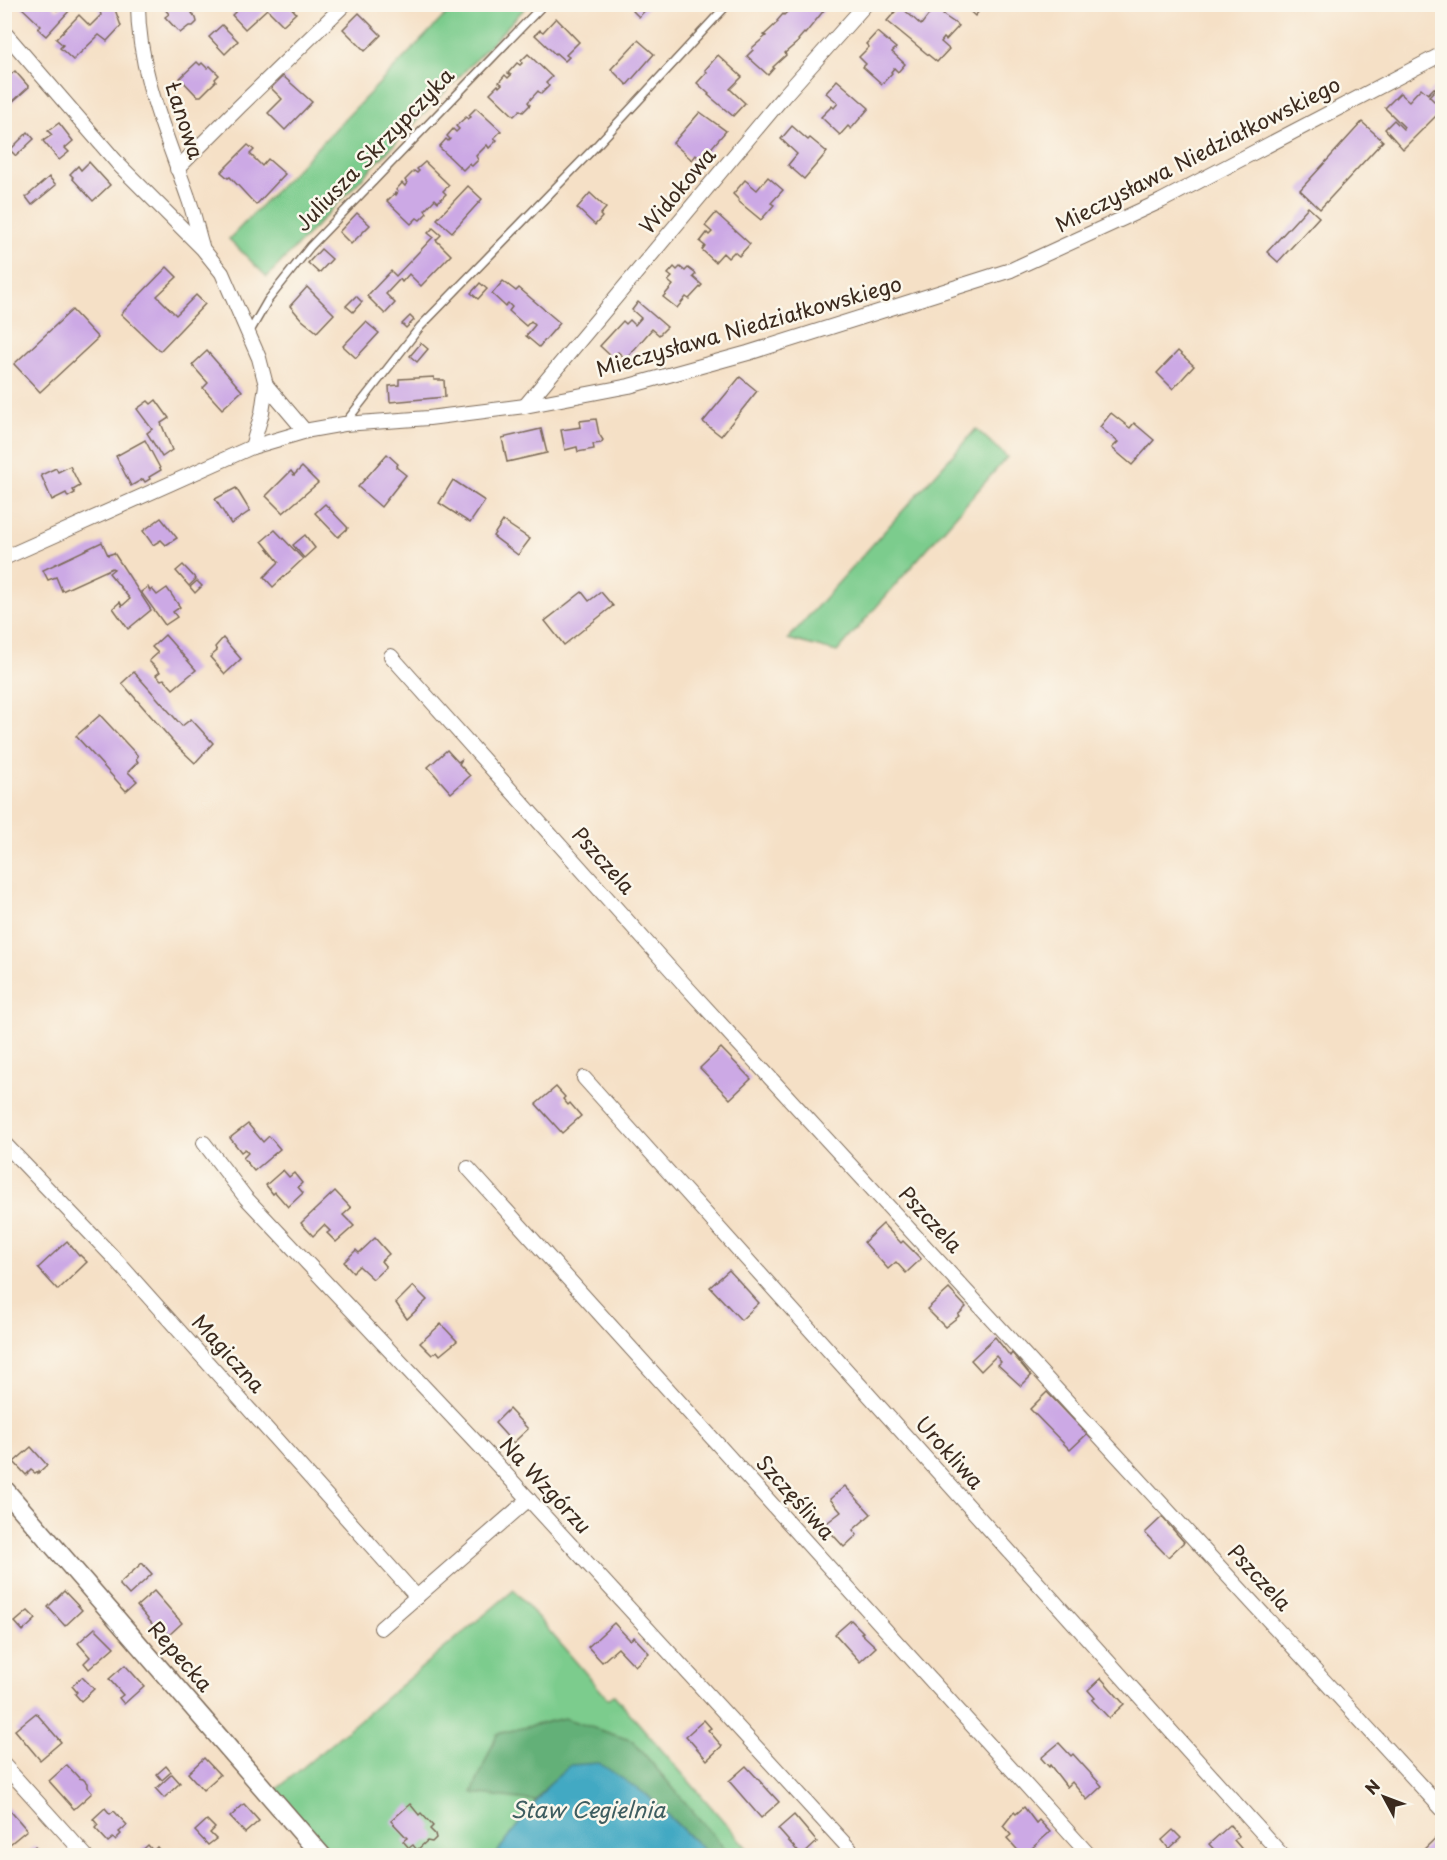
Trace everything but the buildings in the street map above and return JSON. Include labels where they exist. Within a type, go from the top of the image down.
[{"type":"street","name":"Łanowa","points":[[138,4],[142,55],[157,112],[189,199],[202,248]]},
{"type":"street","points":[[177,169],[345,4]]},
{"type":"street","name":"Widokowa","points":[[525,406],[783,97],[866,4]]},
{"type":"street","points":[[4,32],[120,166],[202,248],[222,273],[259,358],[266,386],[262,413],[252,447]]},
{"type":"street","name":"Mieczysława Niedziałkowskiego","points":[[4,558],[252,447],[305,431],[344,424],[429,418],[525,406],[629,386],[748,353],[1011,270],[1161,201],[1443,54]]},
{"type":"street","points":[[266,386],[305,431]]},
{"type":"street","name":"Pszczela","points":[[391,656],[684,983],[1443,1809]]},
{"type":"street","name":"Urokliwa","points":[[584,1078],[1283,1856]]},
{"type":"street","name":"Magiczna","points":[[4,1143],[115,1259],[417,1597]]},
{"type":"street","name":"Na Wzgórzu","points":[[204,1143],[246,1198],[529,1499],[856,1856]]},
{"type":"street","name":"Szczęśliwa","points":[[468,1168],[1090,1856]]},
{"type":"street","name":"Repecka","points":[[4,1489],[322,1856]]},
{"type":"street","points":[[381,1628],[529,1499]]},
{"type":"street","points":[[4,1765],[86,1856]]},
{"type":"lane","name":"Juliusza Skrzypczyka","points":[[249,333],[268,300],[310,247],[544,4]]},
{"type":"lane","points":[[344,424],[420,327],[598,144],[728,4]]},
{"type":"green space","points":[[455,5],[528,5],[267,277],[229,239]]},
{"type":"green space","points":[[976,429],[1007,457],[837,652],[788,639]]},
{"type":"green space","points":[[514,1590],[608,1699],[614,1695],[753,1855],[332,1855],[276,1790]]},
{"type":"green space","points":[[564,1718],[633,1741],[730,1855],[709,1855],[647,1795],[549,1784],[535,1801],[472,1793],[497,1734]]},
{"type":"water","name":"Staw Cegielnia","points":[[599,1763],[647,1795],[709,1855],[498,1855],[498,1851],[549,1784],[571,1765]]}]
